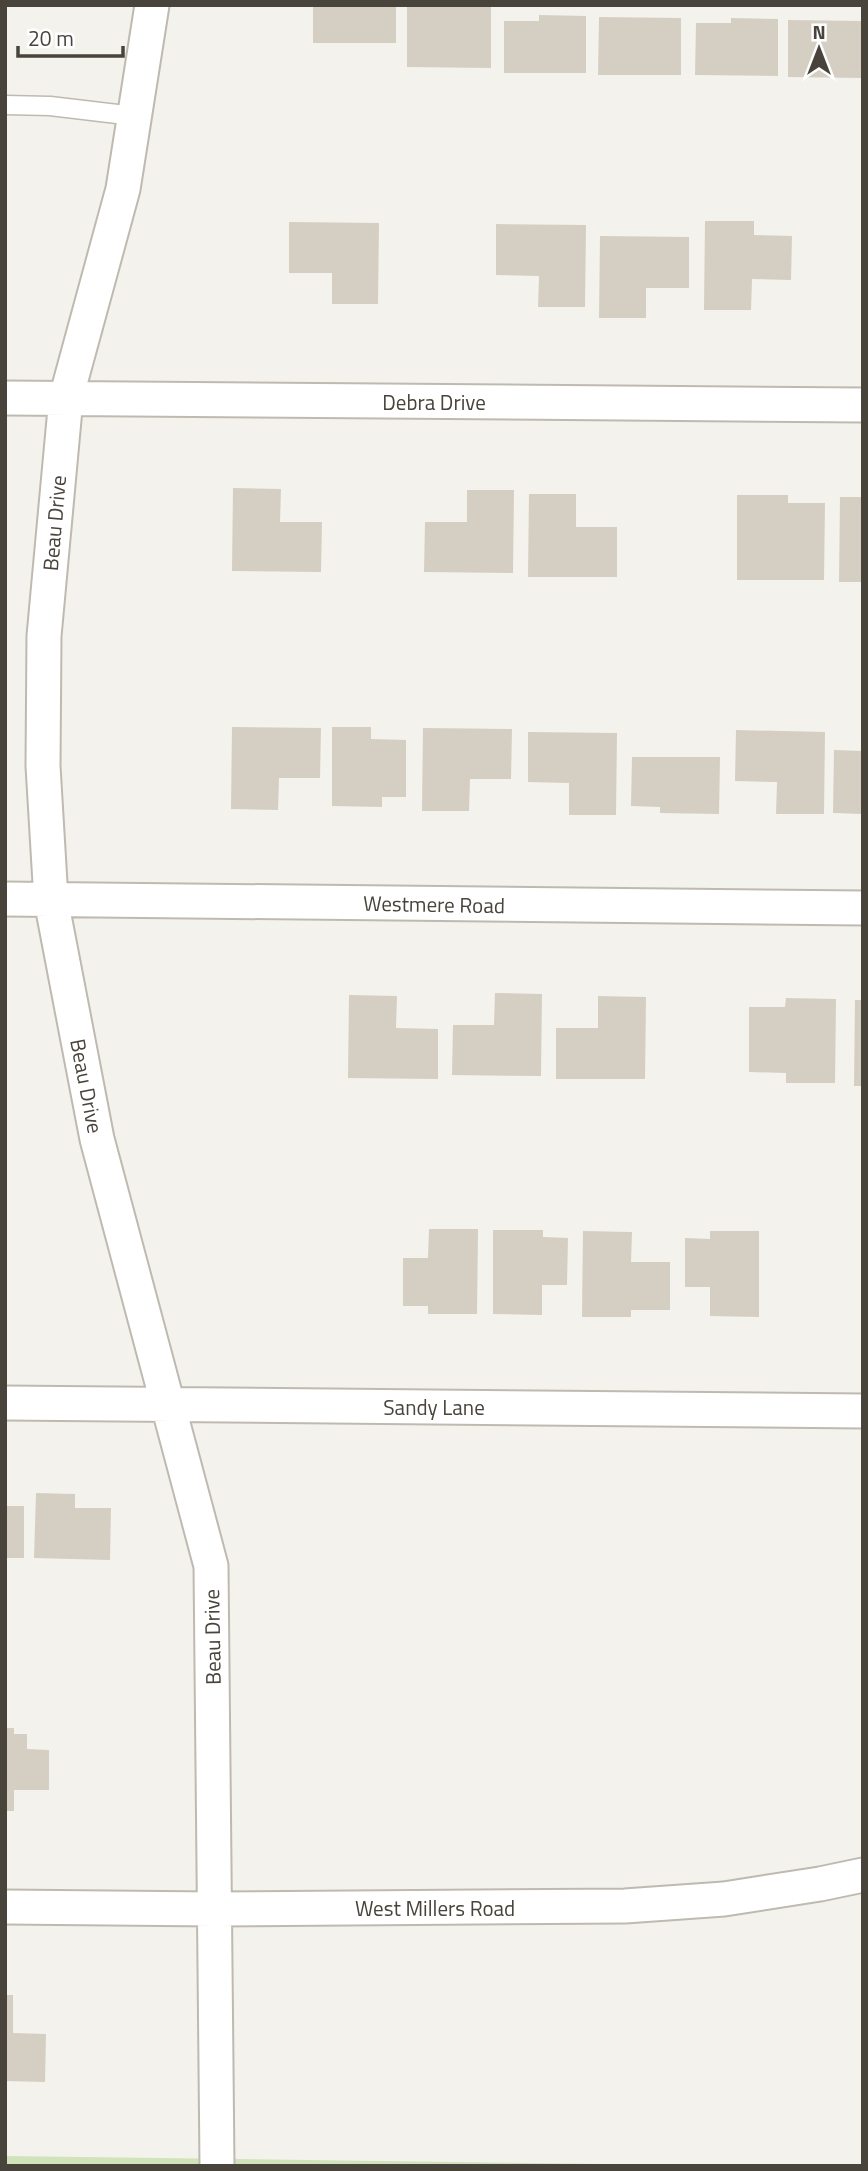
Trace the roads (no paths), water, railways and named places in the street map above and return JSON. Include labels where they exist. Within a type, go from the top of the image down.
[{"type":"street","name":"Beau Drive","points":[[152,5],[123,190],[66,398],[44,636],[43,766],[51,900],[97,1139],[211,1566],[217,2166]]},
{"type":"street","name":"Debra Drive","points":[[5,398],[863,405]]},
{"type":"street","name":"Westmere Road","points":[[5,900],[863,908]]},
{"type":"street","name":"Sandy Lane","points":[[5,1403],[863,1410]]},
{"type":"street","name":"West Millers Road","points":[[5,1907],[214,1909],[625,1906],[724,1899],[863,1875]]},
{"type":"lane","points":[[5,105],[50,106],[134,116]]}]
